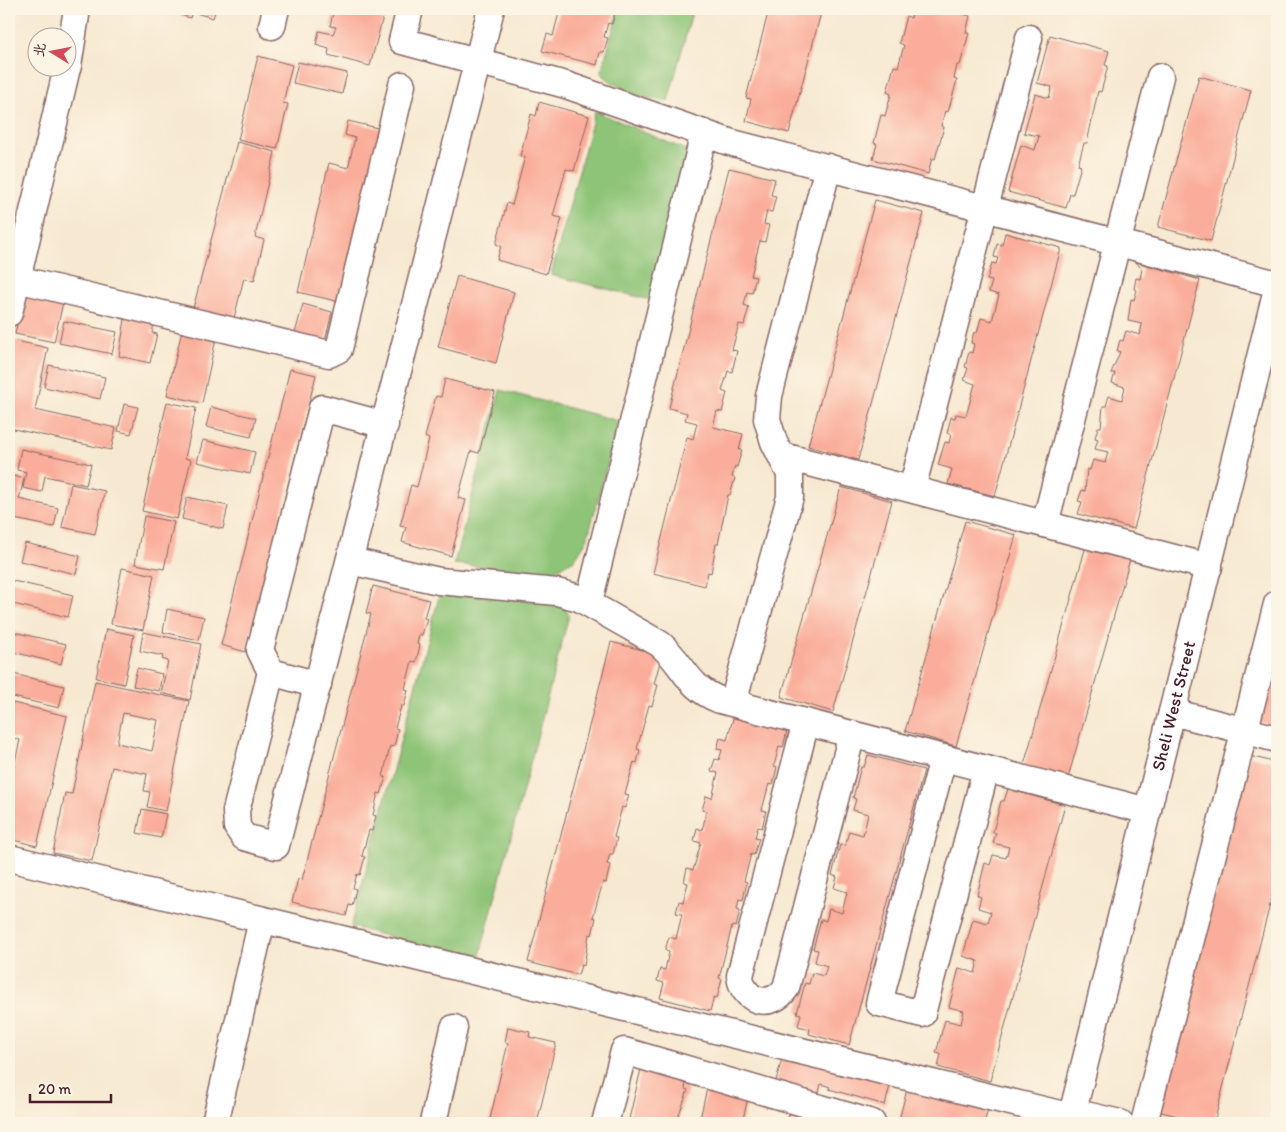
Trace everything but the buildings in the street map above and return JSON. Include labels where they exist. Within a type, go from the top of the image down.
[{"type":"street","points":[[74,28],[77,9]]},
{"type":"street","points":[[410,9],[402,41],[566,85],[704,133],[828,168],[1277,284]]},
{"type":"street","points":[[385,425],[322,408],[260,650],[271,672],[236,819],[244,837],[276,846],[385,425],[491,9]]},
{"type":"street","points":[[912,489],[1029,38]]},
{"type":"street","points":[[1045,524],[1160,77]]},
{"type":"street","points":[[9,313],[64,78]]},
{"type":"street","points":[[17,279],[329,354],[339,349],[402,85]]},
{"type":"street","points":[[589,602],[704,133]]},
{"type":"street","points":[[733,703],[790,496],[790,474],[783,456],[774,442],[767,419],[768,396],[828,168]]},
{"type":"street","name":"Sheli West Street","points":[[1072,1117],[1208,567],[1276,303]]},
{"type":"street","points":[[783,456],[1208,567]]},
{"type":"street","points":[[350,561],[439,581],[557,592],[589,602],[660,644],[670,653],[690,682],[707,695],[1148,811]]},
{"type":"street","points":[[1144,1123],[1277,604]]},
{"type":"street","points":[[271,672],[318,684]]},
{"type":"street","points":[[1172,712],[1277,739]]},
{"type":"street","points":[[806,722],[740,976],[741,985],[745,992],[760,1001],[775,999],[786,988],[852,734]]},
{"type":"street","points":[[943,758],[879,1003],[922,1014],[986,769]]},
{"type":"street","points":[[9,858],[1072,1117],[1120,1123]]},
{"type":"street","points":[[214,1123],[262,920]]},
{"type":"street","points":[[433,1123],[454,1028]]},
{"type":"street","points":[[605,1123],[624,1051],[872,1123]]},
{"type":"green space","points":[[619,9],[693,9],[668,101],[632,93],[616,85],[601,73]]},
{"type":"green space","points":[[595,111],[688,151],[651,300],[551,275]]},
{"type":"green space","points":[[500,390],[619,421],[587,540],[574,560],[553,571],[541,572],[454,564]]},
{"type":"green space","points":[[440,593],[554,602],[564,606],[569,615],[479,959],[351,927]]}]
